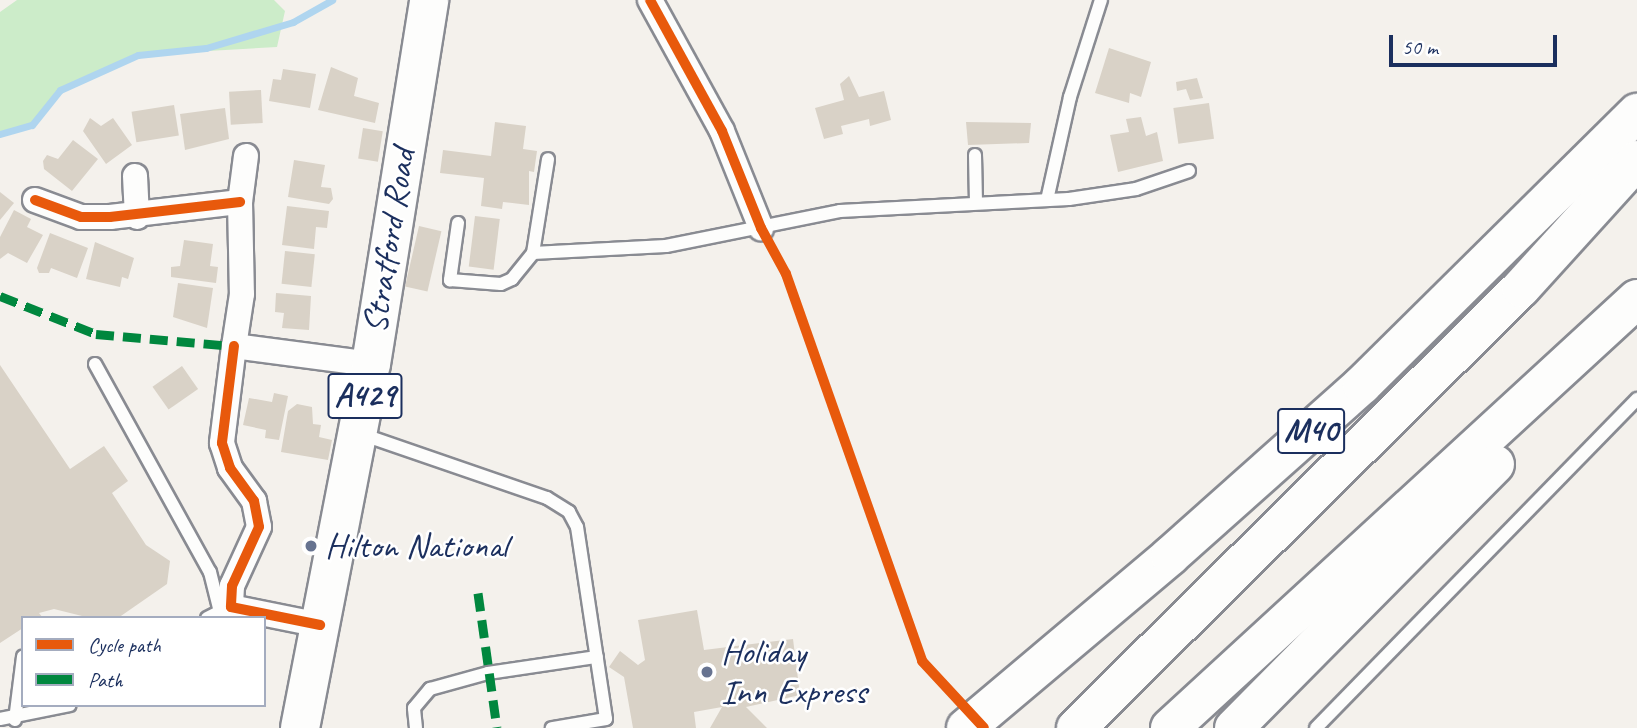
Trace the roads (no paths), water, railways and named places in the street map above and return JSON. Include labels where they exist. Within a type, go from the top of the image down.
[{"type":"highway","name":"Stratford Road","points":[[300,728],[358,433],[429,0]]},
{"type":"highway","name":"M40","points":[[966,728],[1170,556],[1362,385],[1637,113]]},
{"type":"highway","name":"M40","points":[[1076,728],[1521,288],[1637,160]]},
{"type":"highway","points":[[1170,728],[1637,299]]},
{"type":"highway","points":[[1234,728],[1504,455],[1602,333]]},
{"type":"street","points":[[650,0],[722,131],[761,228]]},
{"type":"street","points":[[246,156],[240,202],[243,282],[222,443],[230,468],[259,515],[258,527],[225,608],[320,625]]},
{"type":"street","points":[[135,176],[137,217]]},
{"type":"street","points":[[35,200],[81,217],[137,217],[240,202]]},
{"type":"street","points":[[234,346],[370,364]]},
{"type":"lane","points":[[1047,200],[1070,97],[1101,0]]},
{"type":"lane","points":[[975,155],[976,203]]},
{"type":"lane","points":[[458,223],[450,280],[501,284],[517,275],[533,253],[548,159]]},
{"type":"lane","points":[[533,253],[631,251],[840,211],[1047,200],[1136,190],[1189,171]]},
{"type":"lane","points":[[95,364],[211,572],[225,608],[211,616]]},
{"type":"lane","points":[[1316,728],[1637,399]]},
{"type":"lane","points":[[358,433],[547,498],[569,512],[576,527],[606,719],[595,725],[552,728]]},
{"type":"lane","points":[[416,728],[414,708],[430,689],[488,673],[597,657]]},
{"type":"lane","points":[[15,720],[21,673]]},
{"type":"lane","points":[[0,719],[15,720],[64,707]]},
{"type":"waterway","points":[[0,134],[32,125],[60,90],[138,55],[206,48],[293,22],[332,0]]},
{"type":"place","name":"Hilton National","points":[[311,546]]},
{"type":"place","name":"Holiday Inn Express","points":[[707,672]]}]
